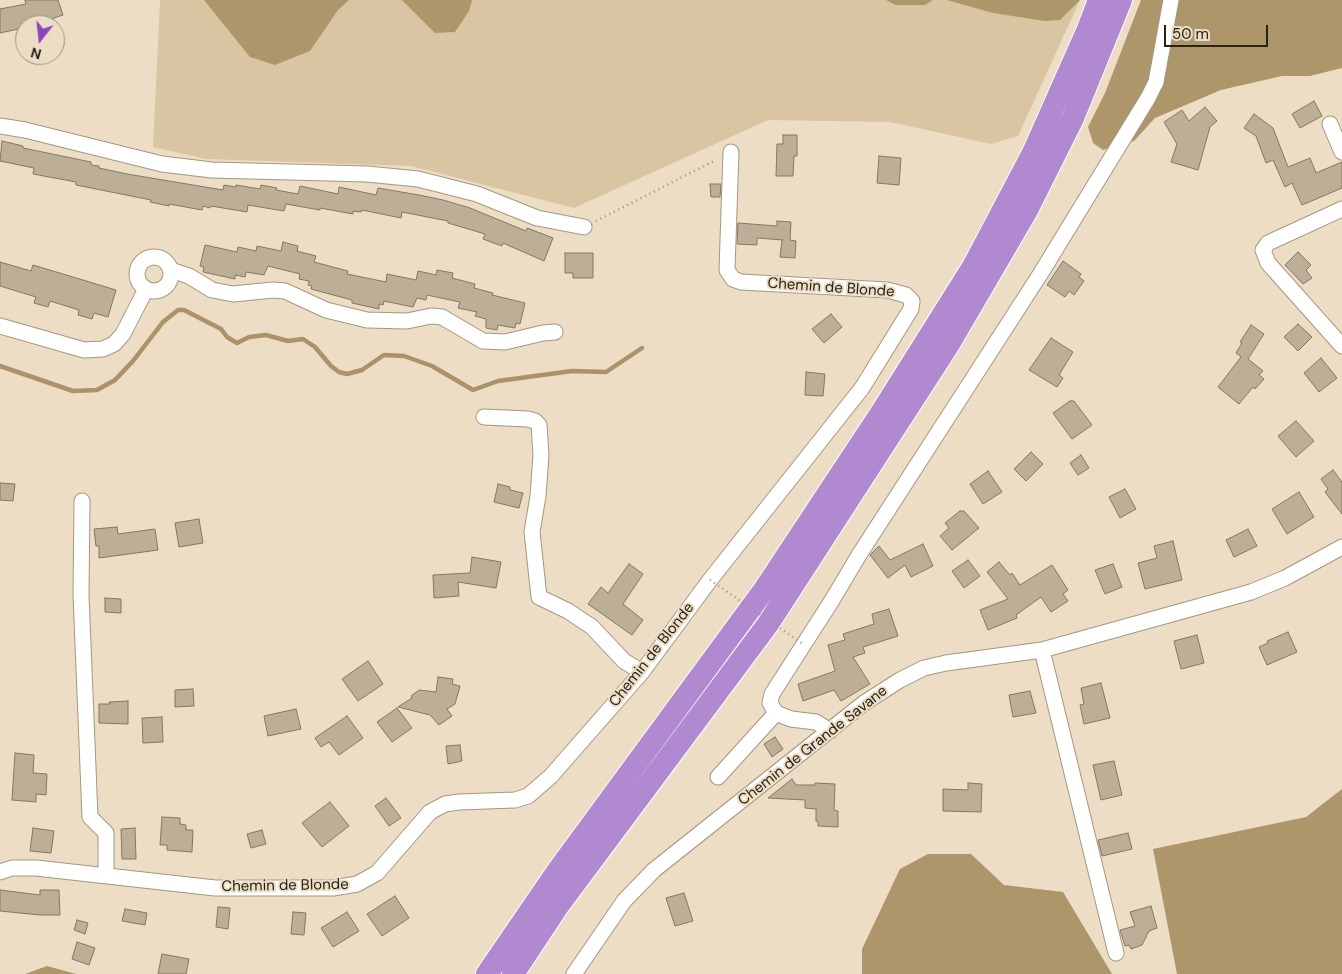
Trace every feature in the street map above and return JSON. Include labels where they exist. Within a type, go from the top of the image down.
[{"type":"highway","points":[[487,974],[559,869],[764,590],[886,404],[974,265],[1033,153],[1099,0]]},
{"type":"highway","points":[[513,974],[558,906],[768,624],[949,344],[1026,212],[1073,118],[1121,0]]},
{"type":"street","points":[[830,731],[816,722],[790,719],[776,713],[770,703],[772,694],[1041,273],[1148,98],[1156,82],[1171,0]]},
{"type":"street","points":[[1330,124],[1342,152]]},
{"type":"street","points":[[0,126],[24,130],[162,164],[212,170],[367,174],[418,179],[477,194],[537,218],[584,227]]},
{"type":"street","name":"Chemin de Blonde","points":[[0,872],[12,868],[36,868],[215,888],[333,888],[357,884],[377,873],[430,812],[445,804],[515,800],[528,796],[551,776],[642,672],[710,580],[862,388],[911,309],[912,301],[906,295],[887,290],[741,282],[733,279],[728,270],[731,152]]},
{"type":"street","points":[[1342,210],[1268,243],[1262,250],[1268,263],[1342,346]]},
{"type":"street","points":[[148,258],[165,260],[171,270],[170,281],[157,290],[146,289],[138,281],[137,269],[143,260],[148,258]]},
{"type":"street","points":[[171,270],[189,276],[212,290],[233,294],[273,290],[285,291],[326,310],[367,320],[407,320],[430,316],[442,317],[484,341],[505,342],[536,334],[554,332]]},
{"type":"street","points":[[0,326],[84,350],[103,350],[114,344],[123,334],[146,289]]},
{"type":"street","points":[[484,417],[528,419],[535,421],[539,425],[542,455],[532,532],[539,597],[568,611],[592,627],[624,661],[642,672]]},
{"type":"street","points":[[82,500],[81,595],[90,817],[106,833],[106,876]]},
{"type":"street","name":"Chemin de Grande Savane","points":[[574,974],[624,901],[654,870],[864,703],[900,680],[924,668],[946,663],[1042,650],[1251,592],[1286,578],[1342,547]]},
{"type":"street","points":[[1042,650],[1116,953]]},
{"type":"street","points":[[718,777],[776,713]]},
{"type":"path","points":[[584,227],[731,152]]},
{"type":"path","points":[[710,580],[803,644]]},
{"type":"shaded area","points":[[160,0],[1080,0],[1018,136],[991,144],[890,122],[768,120],[574,208],[411,166],[206,159],[153,147]]},
{"type":"shaded area","points":[[204,0],[349,0],[338,10],[310,51],[275,65],[250,57]]},
{"type":"shaded area","points":[[402,0],[472,0],[469,11],[455,32],[435,33]]},
{"type":"shaded area","points":[[886,0],[933,0],[925,5],[895,5]]},
{"type":"shaded area","points":[[947,0],[1080,0],[1060,20],[1045,21],[993,13]]},
{"type":"shaded area","points":[[1141,0],[1342,0],[1342,68],[1310,76],[1282,76],[1221,90],[1155,118],[1134,141],[1103,150],[1093,143],[1088,127],[1105,93]]},
{"type":"shaded area","points":[[1342,789],[1342,974],[1177,974],[1153,849],[1306,817]]},
{"type":"shaded area","points":[[928,854],[971,854],[1004,885],[1063,892],[1112,974],[862,974],[862,949],[900,869]]},
{"type":"shaded area","points":[[47,966],[76,974],[25,974]]},
{"type":"building","points":[[25,0],[58,0],[63,15],[15,15],[15,30],[0,33],[0,9],[26,4]]},
{"type":"building","points":[[1314,101],[1322,116],[1300,128],[1292,114]]},
{"type":"building","points":[[1205,107],[1217,121],[1210,127],[1198,170],[1171,162],[1177,144],[1164,122],[1182,110],[1189,121]]},
{"type":"building","points":[[1254,114],[1273,128],[1288,167],[1310,158],[1316,173],[1342,162],[1342,188],[1302,205],[1292,183],[1285,187],[1273,160],[1266,163],[1256,136],[1244,128]]},
{"type":"building","points":[[783,135],[797,135],[797,156],[794,156],[793,176],[776,176],[777,144],[783,144]]},
{"type":"building","points":[[2,141],[23,146],[23,148],[91,162],[91,165],[99,166],[99,168],[223,190],[224,185],[260,189],[261,185],[298,194],[300,186],[338,194],[339,187],[376,195],[378,188],[419,195],[470,208],[526,231],[527,228],[553,238],[544,261],[503,243],[502,246],[483,239],[485,234],[448,223],[448,221],[402,212],[401,218],[362,210],[361,212],[353,211],[353,214],[286,204],[284,211],[248,205],[247,212],[211,206],[210,208],[203,206],[202,210],[169,204],[169,206],[150,202],[151,200],[76,185],[76,182],[33,174],[34,168],[0,161]]},
{"type":"building","points":[[879,156],[901,158],[899,185],[877,183]]},
{"type":"building","points":[[710,184],[721,184],[720,197],[711,197]]},
{"type":"building","points":[[777,221],[791,222],[790,240],[796,241],[795,258],[780,257],[783,240],[757,238],[757,245],[737,244],[738,223],[777,226]]},
{"type":"building","points":[[283,242],[298,246],[297,251],[316,256],[314,262],[348,271],[347,274],[386,282],[387,274],[416,280],[418,271],[436,275],[437,270],[453,273],[452,278],[475,284],[474,288],[493,293],[492,295],[525,303],[520,324],[516,323],[515,328],[498,325],[497,330],[486,328],[486,319],[475,316],[477,312],[458,308],[460,302],[427,295],[426,300],[417,298],[413,307],[384,301],[383,305],[379,304],[379,309],[352,303],[352,300],[311,289],[312,286],[308,285],[309,281],[299,279],[300,274],[268,266],[264,275],[246,272],[245,277],[235,275],[235,279],[203,272],[204,267],[200,266],[205,245],[237,252],[238,247],[256,251],[257,246],[281,251]]},
{"type":"building","points":[[1298,252],[1311,265],[1306,270],[1312,278],[1303,284],[1285,265]]},
{"type":"building","points":[[565,253],[593,253],[593,278],[573,278],[573,273],[565,273]]},
{"type":"building","points":[[1063,261],[1081,274],[1079,277],[1084,281],[1074,295],[1069,291],[1065,297],[1047,285]]},
{"type":"building","points":[[0,262],[31,271],[33,265],[116,290],[108,317],[94,313],[92,319],[78,315],[79,310],[50,301],[48,307],[34,303],[36,297],[0,286]]},
{"type":"building","points":[[831,314],[842,327],[824,343],[812,329]]},
{"type":"building","points":[[1298,324],[1312,337],[1298,351],[1284,337]]},
{"type":"building","points":[[1251,325],[1264,334],[1248,359],[1263,371],[1259,375],[1264,379],[1255,389],[1253,387],[1239,404],[1218,387],[1241,357],[1236,353],[1242,343],[1240,342]]},
{"type":"building","points":[[1051,338],[1073,352],[1059,375],[1063,378],[1057,387],[1029,370]]},
{"type":"building","points":[[1321,358],[1337,378],[1319,392],[1304,373]]},
{"type":"building","points":[[806,372],[825,374],[823,396],[805,395]]},
{"type":"building","points":[[1070,401],[1074,401],[1092,425],[1072,439],[1053,413]]},
{"type":"building","points":[[1296,421],[1314,441],[1296,457],[1278,436]]},
{"type":"building","points":[[1031,452],[1043,464],[1026,481],[1014,469]]},
{"type":"building","points":[[1081,455],[1089,468],[1078,475],[1070,463]]},
{"type":"building","points":[[1333,470],[1342,482],[1342,514],[1325,492],[1328,489],[1321,479]]},
{"type":"building","points":[[988,471],[1002,492],[983,504],[970,484]]},
{"type":"building","points":[[0,483],[15,484],[13,501],[0,500]]},
{"type":"building","points":[[498,484],[510,487],[510,490],[523,493],[519,508],[494,502]]},
{"type":"building","points":[[1125,489],[1136,509],[1120,518],[1109,497]]},
{"type":"building","points":[[1299,492],[1314,517],[1287,534],[1272,509]]},
{"type":"building","points":[[960,511],[964,511],[979,528],[952,550],[940,536],[949,528],[945,523]]},
{"type":"building","points":[[199,519],[203,543],[179,547],[175,523]]},
{"type":"building","points":[[117,527],[118,534],[155,529],[158,550],[99,558],[99,546],[96,546],[94,529]]},
{"type":"building","points":[[1248,529],[1257,546],[1234,557],[1226,540]]},
{"type":"building","points":[[1173,541],[1182,580],[1145,589],[1138,563],[1157,558],[1154,546]]},
{"type":"building","points":[[923,544],[933,566],[911,577],[905,565],[888,578],[870,555],[879,546],[890,560]]},
{"type":"building","points":[[472,557],[501,562],[496,588],[458,582],[459,596],[434,598],[433,575],[470,573]]},
{"type":"building","points":[[968,560],[980,576],[964,588],[952,571]]},
{"type":"building","points":[[999,562],[1010,575],[1012,573],[1020,585],[1052,565],[1068,590],[1063,594],[1068,601],[1051,612],[1041,597],[1016,615],[1017,618],[988,630],[980,610],[1008,599],[987,572]]},
{"type":"building","points":[[629,564],[643,574],[623,604],[643,620],[632,635],[588,604],[601,587],[608,593]]},
{"type":"building","points":[[1113,564],[1122,587],[1105,594],[1095,570]]},
{"type":"building","points":[[105,598],[121,599],[121,613],[105,612]]},
{"type":"building","points":[[889,609],[898,636],[863,647],[865,653],[853,657],[870,684],[841,701],[834,690],[803,701],[798,684],[835,671],[828,645],[845,640],[843,634],[874,624],[872,614]]},
{"type":"building","points":[[1288,632],[1297,652],[1267,665],[1259,647],[1268,643],[1267,641]]},
{"type":"building","points":[[1197,635],[1204,663],[1181,669],[1174,641]]},
{"type":"building","points":[[368,661],[383,684],[358,701],[342,679]]},
{"type":"building","points":[[438,677],[453,679],[452,684],[460,686],[455,704],[447,709],[452,716],[439,725],[430,715],[398,707],[412,698],[411,696],[419,690],[436,692]]},
{"type":"building","points":[[1101,683],[1110,718],[1084,724],[1080,705],[1084,704],[1081,688]]},
{"type":"building","points":[[193,689],[194,706],[175,707],[175,690]]},
{"type":"building","points":[[1030,691],[1036,713],[1013,717],[1009,695]]},
{"type":"building","points":[[128,701],[128,724],[99,723],[99,704]]},
{"type":"building","points":[[397,708],[412,728],[392,742],[377,722]]},
{"type":"building","points":[[296,709],[301,729],[268,736],[264,716]]},
{"type":"building","points":[[347,716],[363,738],[339,755],[329,742],[321,747],[315,738]]},
{"type":"building","points":[[162,717],[163,742],[143,743],[142,718]]},
{"type":"building","points":[[775,737],[783,749],[772,757],[764,744]]},
{"type":"building","points":[[460,745],[462,761],[448,764],[446,746]]},
{"type":"building","points":[[15,753],[34,755],[33,773],[47,774],[46,795],[36,794],[36,802],[12,800]]},
{"type":"building","points":[[1114,761],[1122,795],[1101,800],[1093,765]]},
{"type":"building","points":[[792,779],[796,785],[815,785],[815,783],[835,784],[834,810],[838,811],[838,827],[818,826],[816,809],[805,808],[805,800],[768,798]]},
{"type":"building","points":[[968,783],[982,784],[981,812],[943,811],[943,789],[968,790]]},
{"type":"building","points":[[386,798],[401,818],[389,826],[375,806]]},
{"type":"building","points":[[330,802],[349,826],[322,847],[302,823]]},
{"type":"building","points":[[162,817],[180,818],[180,824],[186,825],[186,830],[193,830],[192,852],[167,850],[167,845],[160,845]]},
{"type":"building","points":[[33,828],[54,831],[51,853],[30,851]]},
{"type":"building","points":[[135,828],[136,859],[122,859],[121,829]]},
{"type":"building","points":[[262,830],[266,844],[251,848],[247,834]]},
{"type":"building","points":[[1128,833],[1132,849],[1102,856],[1098,840]]},
{"type":"building","points":[[0,890],[40,895],[40,890],[59,890],[60,915],[0,911]]},
{"type":"building","points":[[684,893],[693,921],[675,926],[666,898]]},
{"type":"building","points":[[395,896],[409,918],[382,936],[367,914]]},
{"type":"building","points":[[1151,906],[1157,928],[1149,931],[1142,945],[1131,949],[1129,945],[1125,946],[1120,930],[1135,926],[1130,912]]},
{"type":"building","points":[[218,907],[230,908],[228,929],[216,927]]},
{"type":"building","points":[[125,909],[147,913],[145,925],[122,921]]},
{"type":"building","points":[[293,912],[306,913],[304,935],[291,934]]},
{"type":"building","points":[[347,912],[359,931],[333,947],[321,928]]},
{"type":"building","points":[[77,920],[88,923],[85,934],[74,930]]},
{"type":"building","points":[[77,942],[95,948],[89,965],[72,959]]},
{"type":"building","points":[[162,954],[189,959],[186,974],[158,974]]},
{"type":"waterway","points":[[0,366],[73,391],[97,390],[115,380],[133,361],[163,322],[178,310],[184,310],[221,329],[227,337],[237,343],[249,337],[266,335],[288,341],[303,339],[315,347],[331,366],[339,372],[347,374],[362,370],[384,355],[404,356],[432,366],[473,390],[498,381],[572,371],[606,372],[642,348]]}]
